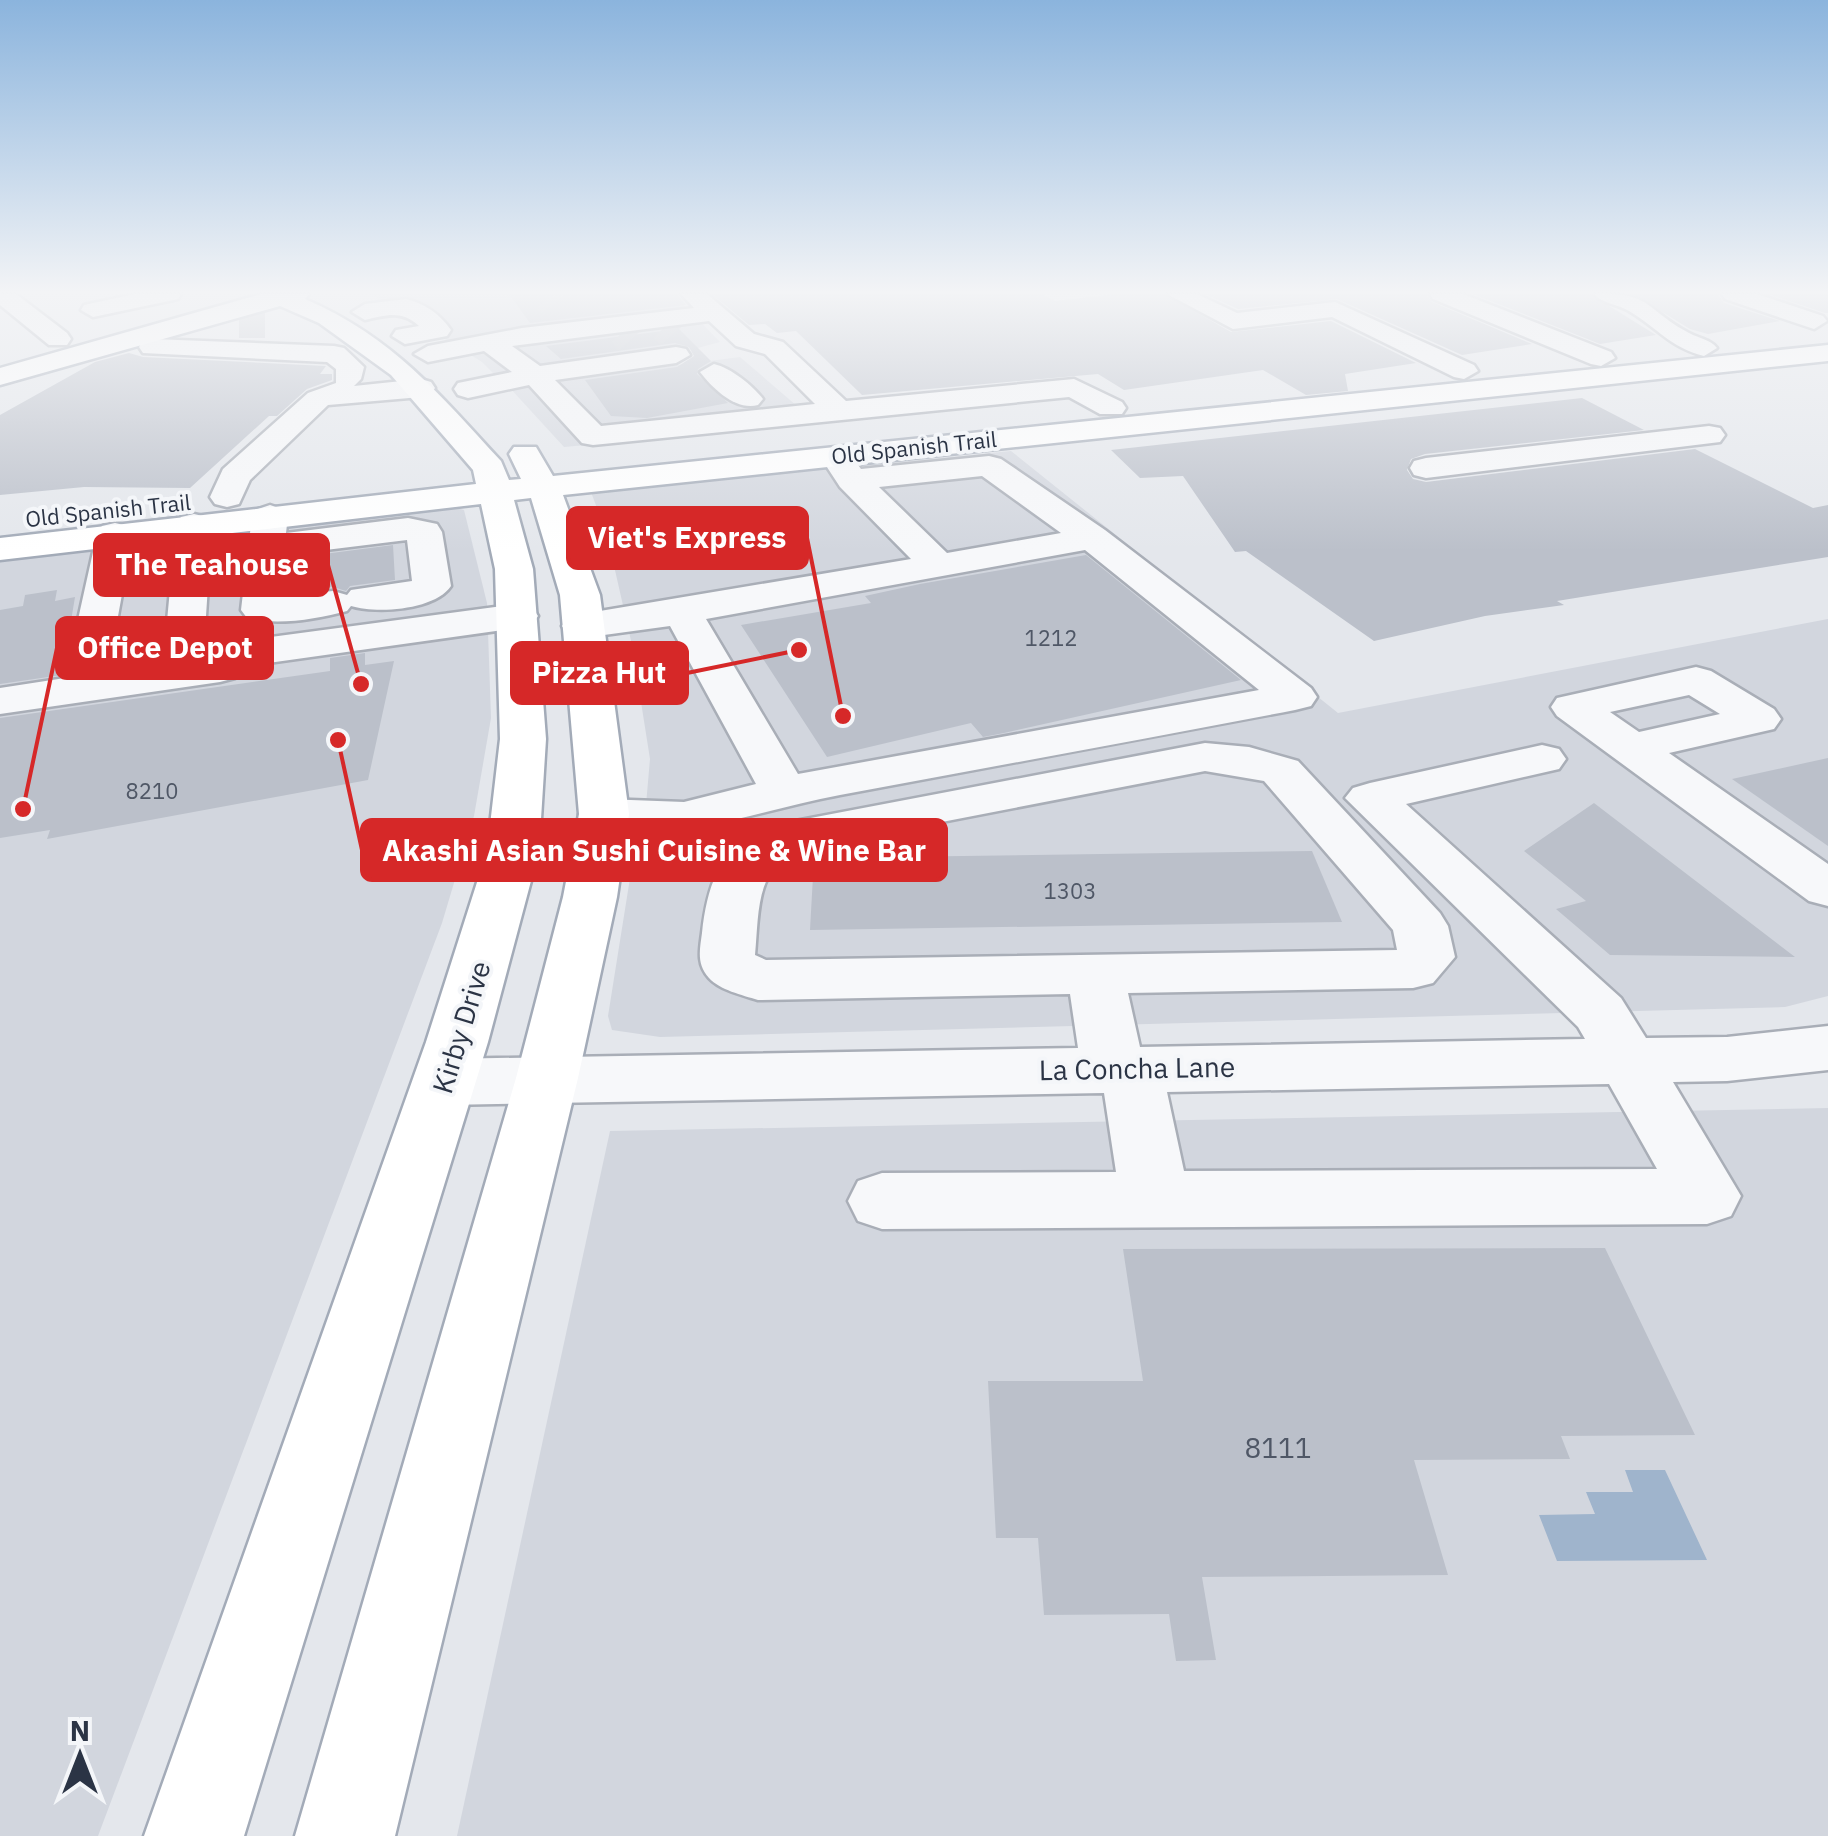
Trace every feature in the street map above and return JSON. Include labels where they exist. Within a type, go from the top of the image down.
[{"type":"main road","name":"Kirby Drive","points":[[194,1836],[445,1082],[512,851],[523,739],[514,569],[494,480],[418,380]]},
{"type":"main road","name":"Kirby Drive","points":[[345,1836],[547,1078],[590,898],[604,814],[580,595],[537,475],[500,424],[455,380]]},
{"type":"main road","name":"Old Spanish Trail","points":[[1335,395],[1417,380]]},
{"type":"main road","points":[[1483,380],[1496,386]]},
{"type":"main road","name":"Old Spanish Trail","points":[[9,517],[227,497],[494,480],[1335,395],[1559,380]]},
{"type":"main road","name":"Old Spanish Trail","points":[[978,453],[1122,416]]},
{"type":"main road","name":"Old Spanish Trail","points":[[0,548],[194,525],[269,531],[494,480]]},
{"type":"street","points":[[342,380],[343,384]]},
{"type":"street","points":[[227,497],[235,476],[351,380]]},
{"type":"street","points":[[468,389],[517,380]]},
{"type":"street","points":[[540,380],[594,436],[756,409]]},
{"type":"street","points":[[604,814],[684,818],[784,791],[1295,697],[978,453],[837,446],[756,409],[713,380]]},
{"type":"street","points":[[794,380],[837,446],[938,565]]},
{"type":"street","points":[[343,384],[421,388]]},
{"type":"street","points":[[1426,468],[1709,435]]},
{"type":"street","points":[[182,668],[194,525]]},
{"type":"street","points":[[269,531],[424,532],[432,586],[426,590],[261,610],[269,531]]},
{"type":"street","points":[[114,534],[85,676],[182,668],[284,666],[445,641]]},
{"type":"street","points":[[582,626],[682,612],[1092,538]]},
{"type":"street","points":[[682,612],[784,791]]},
{"type":"street","points":[[0,701],[182,668],[518,616]]},
{"type":"street","points":[[1631,748],[1828,889]]},
{"type":"street","points":[[1205,757],[1229,757],[1281,770],[1420,926],[1427,957],[1413,969],[1095,974],[758,980],[730,966],[727,954],[739,869],[754,850],[776,839],[1205,757]]},
{"type":"street","points":[[882,1201],[1707,1196],[1600,1013],[1370,798],[1542,759]]},
{"type":"street","points":[[1095,974],[1155,1199]]},
{"type":"street","name":"La Concha Lane","points":[[445,1082],[1726,1059],[1828,1048]]},
{"type":"shaded area","points":[[565,380],[766,380],[818,424],[564,447],[509,387]]},
{"type":"shaded area","points":[[1011,451],[1338,713],[1828,619],[1828,996],[1785,1007],[660,1037],[612,1030],[608,1016],[634,853],[642,851],[650,759],[632,645],[607,535],[591,492]]},
{"type":"shaded area","points":[[450,506],[464,510],[487,603],[491,718],[474,816],[442,923],[98,1836],[0,1836],[0,562]]},
{"type":"shaded area","points":[[1828,1108],[1828,1836],[457,1836],[610,1131]]},
{"type":"water","points":[[1625,1470],[1665,1470],[1707,1560],[1557,1561],[1539,1515],[1595,1514],[1586,1492],[1633,1492]]},
{"type":"building","points":[[63,380],[332,380],[307,389],[277,416],[269,416],[190,488],[84,487],[0,495],[0,415]]},
{"type":"building","points":[[585,380],[703,380],[728,403],[647,418],[611,416]]},
{"type":"building","points":[[846,380],[1034,380],[862,395]]},
{"type":"building","points":[[1107,380],[1196,380],[1124,390]]},
{"type":"building","points":[[1280,380],[1346,380],[1348,391],[1306,395]]},
{"type":"building","points":[[1582,398],[1644,430],[1425,454],[1411,459],[1407,470],[1413,479],[1426,482],[1695,449],[1813,508],[1828,505],[1828,557],[1557,601],[1564,605],[1485,616],[1374,641],[1246,551],[1235,552],[1183,476],[1140,478],[1111,450]]},
{"type":"building","points":[[393,545],[395,580],[350,586],[346,591],[333,587],[299,591],[301,557]]},
{"type":"building","points":[[1086,555],[1241,680],[983,737],[971,723],[827,757],[741,625],[871,603],[865,596],[920,584]]},
{"type":"building","points":[[57,590],[55,601],[75,597],[62,675],[0,684],[0,610],[23,606],[25,595]]},
{"type":"building","points":[[365,653],[365,665],[394,661],[368,780],[47,839],[50,830],[0,838],[0,718],[330,671],[330,658]]},
{"type":"building","points":[[1828,758],[1828,846],[1732,779]]},
{"type":"building","points":[[1594,803],[1795,957],[1610,955],[1556,909],[1586,901],[1524,851]]},
{"type":"building","points":[[1312,851],[1342,922],[810,930],[814,858]]},
{"type":"building","points":[[1605,1248],[1695,1435],[1561,1436],[1570,1459],[1414,1460],[1448,1575],[1202,1577],[1216,1660],[1176,1661],[1169,1614],[1044,1615],[1038,1538],[996,1538],[988,1381],[1143,1381],[1123,1249]]},
{"type":"place","name":"Pizza Hut","points":[[799,650]]},
{"type":"place","name":"The Teahouse","points":[[361,684]]},
{"type":"place","name":"Viet's Express","points":[[843,716]]},
{"type":"place","name":"Akashi Asian Sushi Cuisine & Wine Bar","points":[[338,740]]},
{"type":"place","name":"Office Depot","points":[[23,809]]}]
